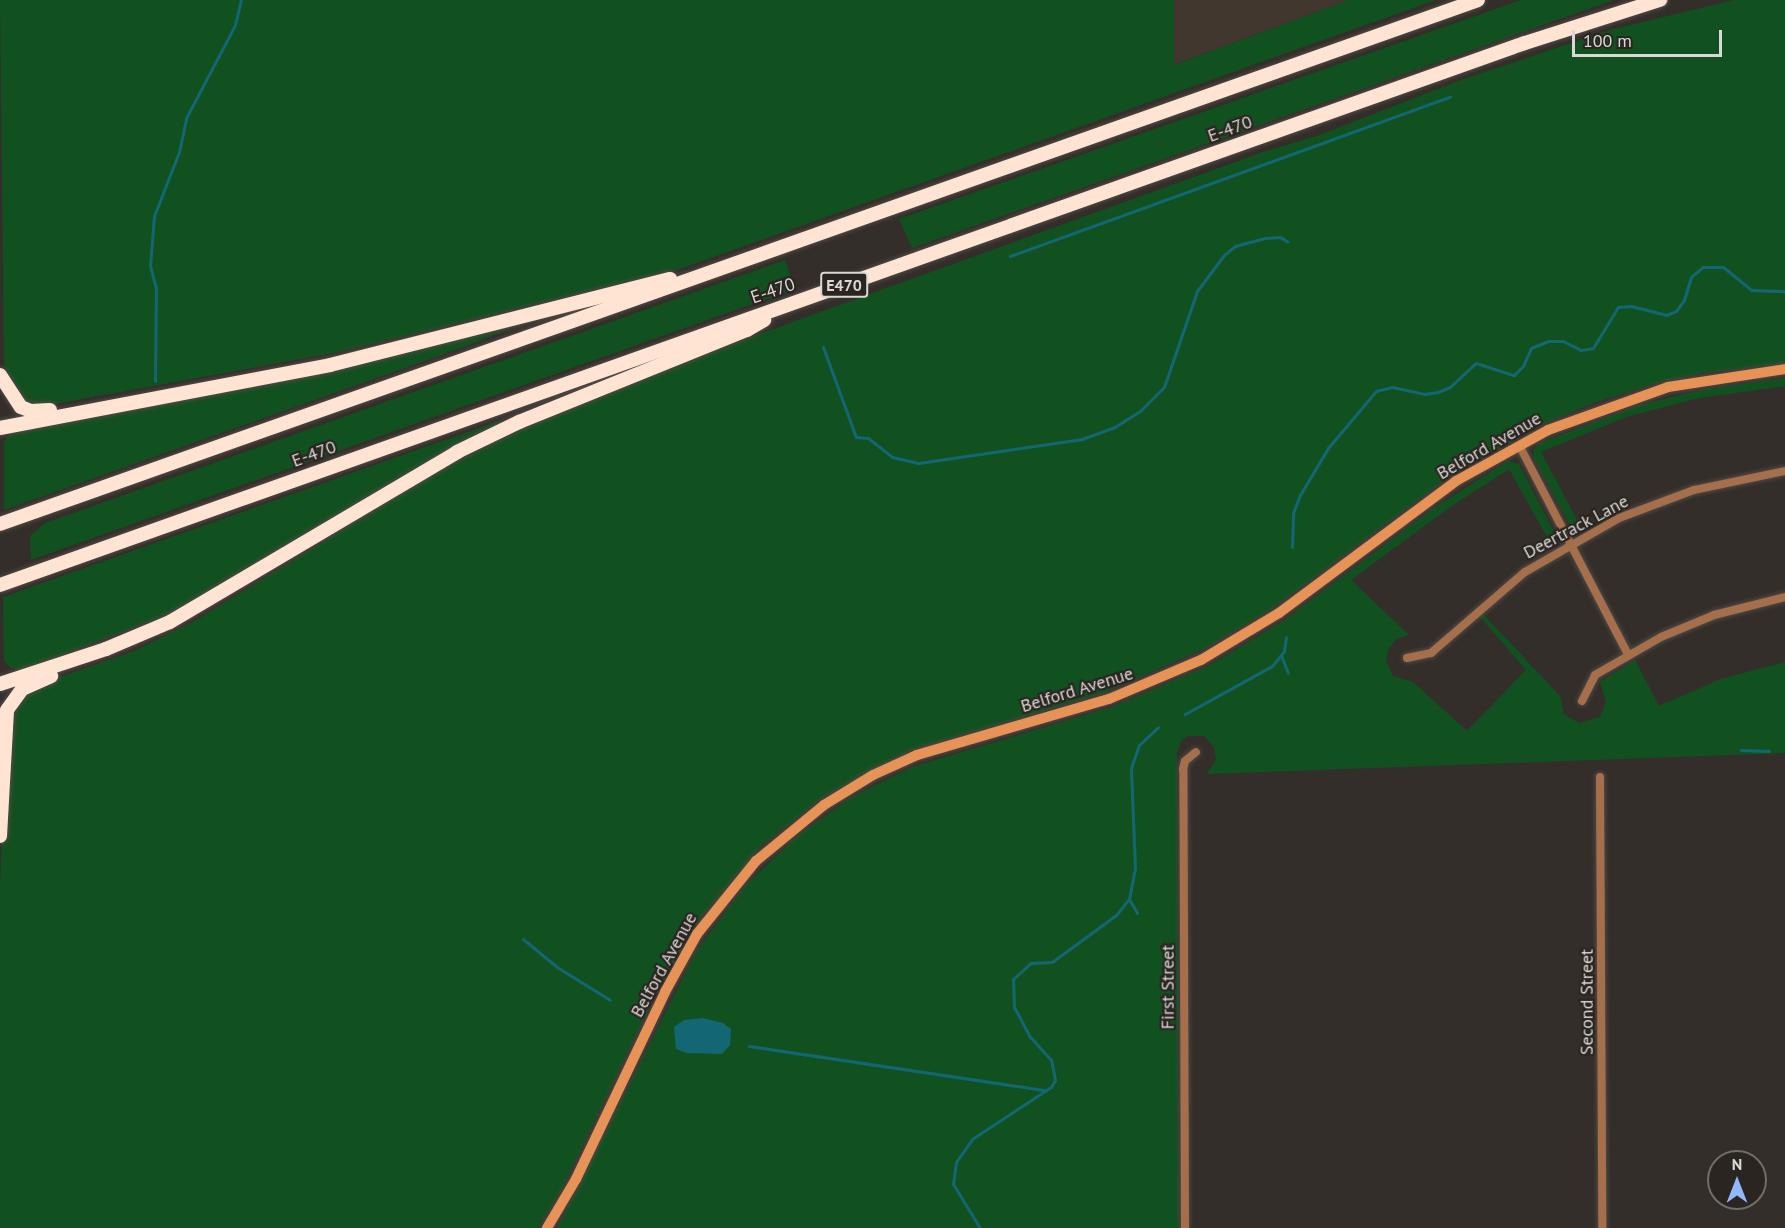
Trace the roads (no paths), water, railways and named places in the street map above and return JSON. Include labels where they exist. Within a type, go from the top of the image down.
[{"type":"highway","points":[[0,524],[1478,0]]},
{"type":"highway","name":"E-470","points":[[0,585],[1525,43],[1660,0]]},
{"type":"highway","points":[[0,428],[330,364],[734,264]]},
{"type":"highway","points":[[0,684],[106,649],[189,613],[465,448],[528,418],[747,330],[787,306]]},
{"type":"highway","points":[[0,375],[12,398],[28,410],[72,406],[90,410]]},
{"type":"highway","points":[[0,836],[4,722],[9,706],[28,685],[76,668],[106,649]]},
{"type":"main road","name":"Belford Avenue","points":[[547,1228],[576,1179],[691,943],[741,878],[795,826],[854,786],[908,759],[1109,699],[1201,660],[1270,619],[1449,487],[1519,445],[1592,411],[1659,390],[1785,369]]},
{"type":"street","points":[[1519,445],[1628,654]]},
{"type":"street","name":"Deertrack Lane","points":[[1407,658],[1431,653],[1501,590],[1570,543],[1664,500],[1729,481],[1785,471]]},
{"type":"street","points":[[1582,701],[1591,678],[1628,654],[1703,619],[1785,597]]},
{"type":"street","name":"First Street","points":[[1185,1228],[1183,769],[1186,759],[1196,752]]},
{"type":"street","name":"Second Street","points":[[1600,777],[1602,1228]]},
{"type":"water","points":[[703,1018],[723,1023],[731,1029],[730,1045],[722,1054],[687,1053],[676,1049],[674,1027],[684,1020]]},
{"type":"waterway","points":[[155,381],[156,288],[150,266],[154,216],[179,152],[186,118],[235,25],[241,0]]},
{"type":"waterway","points":[[1010,256],[1450,97]]},
{"type":"waterway","points":[[823,347],[856,437],[868,438],[892,457],[919,463],[1082,439],[1113,428],[1140,411],[1164,387],[1197,291],[1224,255],[1235,246],[1265,238],[1280,237],[1288,242]]},
{"type":"waterway","points":[[1292,547],[1293,513],[1300,495],[1328,448],[1376,391],[1392,387],[1424,394],[1438,392],[1450,387],[1476,363],[1514,375],[1523,366],[1531,348],[1548,341],[1563,341],[1581,350],[1593,348],[1618,307],[1631,306],[1666,315],[1676,311],[1684,300],[1691,277],[1703,267],[1723,267],[1751,290],[1785,291]]},
{"type":"waterway","points":[[1185,714],[1272,666],[1284,651],[1286,637]]},
{"type":"waterway","points":[[1281,655],[1288,673]]},
{"type":"waterway","points":[[980,1228],[953,1184],[956,1162],[972,1139],[1051,1087],[1055,1080],[1051,1060],[1030,1037],[1014,1007],[1013,979],[1031,963],[1052,962],[1116,915],[1129,899],[1135,869],[1131,768],[1139,745],[1158,727]]},
{"type":"waterway","points":[[1741,750],[1769,751]]},
{"type":"waterway","points":[[1129,899],[1137,913]]},
{"type":"waterway","points":[[523,939],[557,967],[610,1000]]},
{"type":"waterway","points":[[749,1046],[1044,1090]]}]
